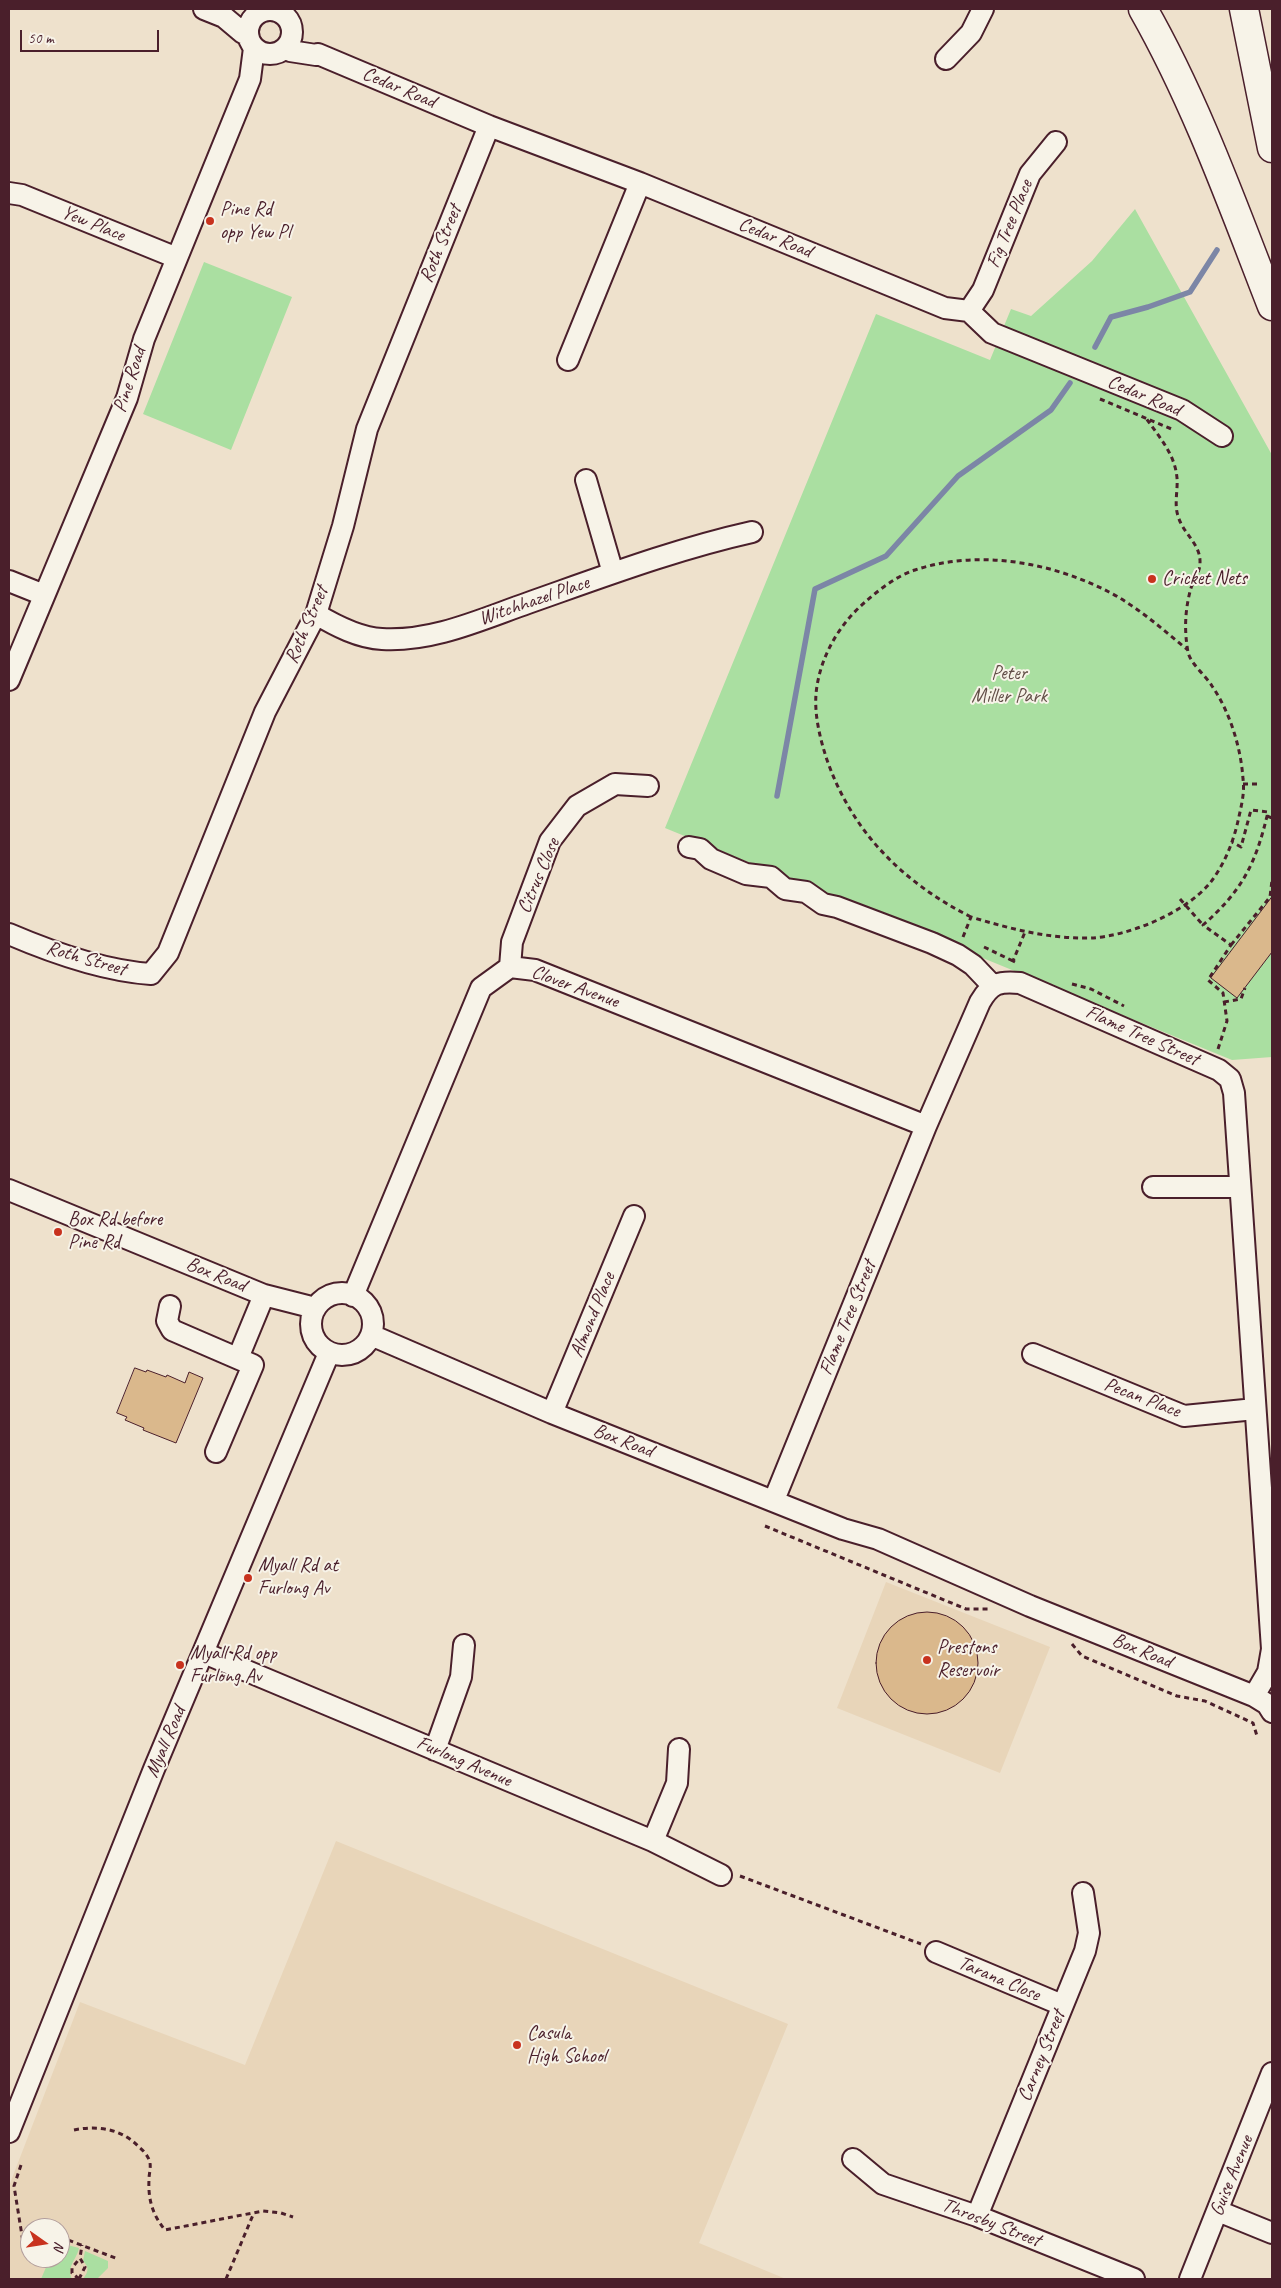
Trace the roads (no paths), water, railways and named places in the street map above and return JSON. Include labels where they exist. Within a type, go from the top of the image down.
[{"type":"highway","points":[[1143,9],[1172,64],[1219,170],[1272,306]]},
{"type":"highway","points":[[1244,9],[1272,148]]},
{"type":"street","name":"Cedar Road","points":[[204,9],[224,17],[243,33],[271,28],[290,51],[318,54],[489,126],[640,183],[945,308],[969,311],[992,333],[1182,410],[1222,436]]},
{"type":"street","points":[[946,59],[971,33],[984,9]]},
{"type":"street","name":"Pine Road","points":[[9,680],[127,398],[137,358],[250,79],[268,60],[271,28]]},
{"type":"street","name":"Roth Street","points":[[9,934],[55,952],[131,972],[151,974],[168,953],[265,712],[316,614],[343,526],[367,429],[489,126]]},
{"type":"street","name":"Fig Tree Place","points":[[969,311],[983,290],[1030,174],[1056,142]]},
{"type":"street","points":[[568,360],[640,183]]},
{"type":"street","name":"Yew Place","points":[[9,193],[22,195],[177,258]]},
{"type":"street","points":[[586,480],[613,573]]},
{"type":"street","name":"Witchhazel Place","points":[[316,614],[336,626],[359,635],[382,640],[441,633],[613,573],[719,540],[752,532]]},
{"type":"street","points":[[9,581],[44,596]]},
{"type":"street","name":"Citrus Close","points":[[510,967],[512,942],[550,841],[577,806],[615,784],[648,786]]},
{"type":"street","points":[[689,847],[700,849],[711,859],[746,874],[771,877],[785,889],[806,892],[823,904],[932,943],[966,959],[998,984]]},
{"type":"street","name":"Clover Avenue","points":[[353,1296],[481,988],[510,967],[544,973],[926,1126]]},
{"type":"street","name":"Flame Tree Street","points":[[774,1500],[926,1126],[980,1002],[987,990],[998,984],[1020,983],[1219,1070],[1230,1079],[1234,1092],[1272,1649],[1268,1672],[1254,1696]]},
{"type":"street","points":[[1152,1187],[1240,1187]]},
{"type":"street","name":"Box Road","points":[[9,1190],[264,1295],[315,1308]]},
{"type":"street","name":"Almond Place","points":[[552,1413],[634,1216]]},
{"type":"street","points":[[340,1293],[353,1296],[366,1306],[371,1315],[373,1325],[371,1335],[366,1344],[358,1351],[338,1355],[329,1353],[320,1347],[314,1338],[311,1328],[311,1318],[315,1308],[330,1295],[340,1293]]},
{"type":"street","points":[[238,1358],[264,1295]]},
{"type":"street","points":[[170,1306],[167,1321],[172,1330],[252,1365],[216,1452]]},
{"type":"street","name":"Box Road","points":[[371,1335],[552,1413],[843,1529],[878,1539],[1030,1606],[1254,1696]]},
{"type":"street","name":"Myall Road","points":[[9,2132],[154,1769],[329,1353]]},
{"type":"street","name":"Pecan Place","points":[[1033,1354],[1184,1416],[1255,1409]]},
{"type":"street","points":[[436,1750],[461,1677],[464,1645]]},
{"type":"street","name":"Furlong Avenue","points":[[204,1653],[654,1841],[722,1875]]},
{"type":"street","points":[[1254,1696],[1267,1704],[1272,1712]]},
{"type":"street","points":[[654,1841],[677,1783],[679,1749]]},
{"type":"street","name":"Carney Street","points":[[977,2216],[1084,1951],[1089,1933],[1083,1893]]},
{"type":"street","name":"Tarana Close","points":[[936,1952],[1062,2005]]},
{"type":"street","name":"Guise Avenue","points":[[1190,2279],[1272,2073]]},
{"type":"street","name":"Throsby Street","points":[[854,2160],[883,2184],[977,2216],[1134,2279]]},
{"type":"street","points":[[1218,2211],[1272,2233]]},
{"type":"waterway","points":[[1095,347],[1111,317],[1148,307],[1190,292],[1217,250]]},
{"type":"waterway","points":[[777,796],[815,589],[886,556],[958,476],[1051,410],[1070,383]]},
{"type":"place","name":"Pine Rd opp Yew Pl","points":[[210,221]]},
{"type":"place","name":"Cricket Nets","points":[[1152,579]]},
{"type":"place","name":"Box Rd before Pine Rd","points":[[58,1232]]},
{"type":"place","name":"Myall Rd at Furlong Av","points":[[248,1578]]},
{"type":"place","name":"Prestons Reservoir","points":[[927,1660]]},
{"type":"place","name":"Myall Rd opp Furlong Av","points":[[180,1665]]},
{"type":"place","name":"Casula High School","points":[[517,2045]]},
{"type":"park label","name":"Peter Miller Park","points":[[1009,686]]}]
